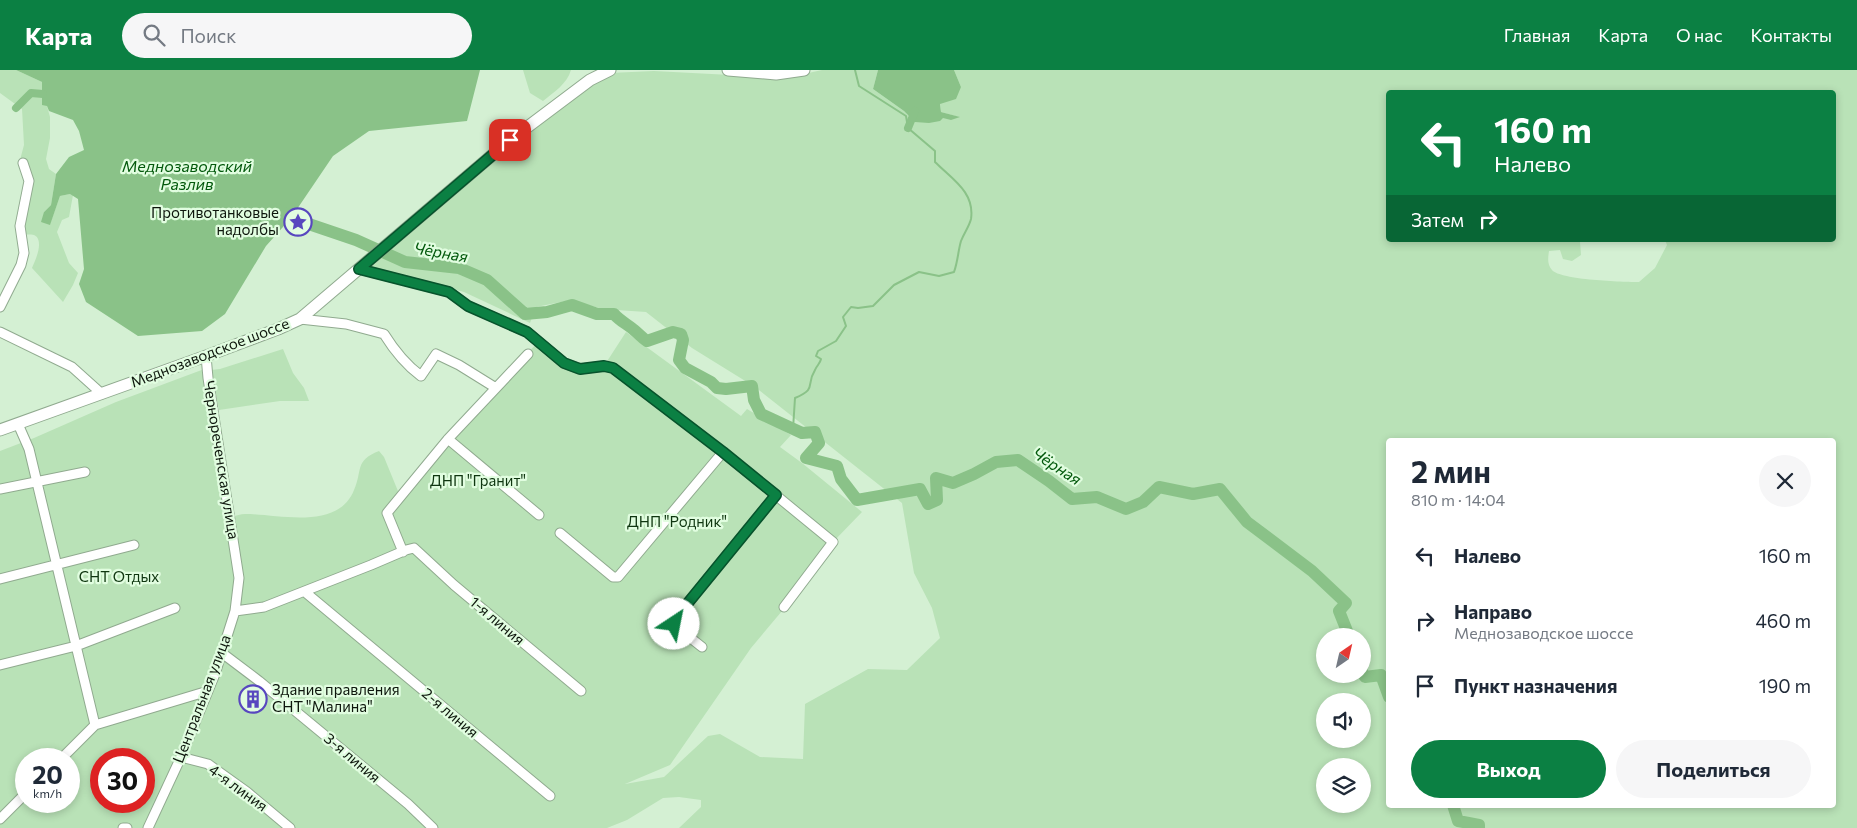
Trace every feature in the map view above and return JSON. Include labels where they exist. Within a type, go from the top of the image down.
[{"type":"main road","name":"Меднозаводское шоссе","points":[[0,430],[206,356],[300,319],[510,140],[590,80],[610,70]]},
{"type":"main road","points":[[728,70],[776,74],[804,70]]},
{"type":"street","points":[[0,307],[21,265],[24,253],[20,226],[29,181],[23,163]]},
{"type":"street","points":[[359,269],[449,292],[468,306],[527,332],[564,363],[580,369],[604,366],[613,368],[723,452],[833,542],[784,607]]},
{"type":"street","points":[[300,319],[346,324],[384,334],[394,349],[421,376],[436,354],[459,365],[496,388]]},
{"type":"street","points":[[0,332],[72,367],[102,394]]},
{"type":"street","points":[[235,611],[264,607],[403,552],[388,513],[448,439],[538,343]]},
{"type":"street","name":"Чернореченская улица","points":[[206,356],[237,565]]},
{"type":"street","points":[[18,424],[29,449],[95,725]]},
{"type":"street","points":[[448,439],[539,515]]},
{"type":"street","points":[[560,533],[613,577],[618,576],[723,452]]},
{"type":"street","points":[[0,489],[85,472]]},
{"type":"street","points":[[702,647],[674,624],[674,620],[776,495]]},
{"type":"street","points":[[0,579],[134,545]]},
{"type":"street","name":"1-я линия","points":[[403,552],[414,548],[454,585],[582,691]]},
{"type":"street","name":"Центральная улица","points":[[148,828],[181,757],[222,653],[235,611],[239,578],[237,565]]},
{"type":"street","name":"2-я линия","points":[[305,592],[550,796]]},
{"type":"street","points":[[0,665],[76,646],[175,608]]},
{"type":"street","name":"3-я линия","points":[[222,653],[259,681],[408,804],[433,828]]},
{"type":"street","points":[[72,748],[95,725],[208,691]]},
{"type":"street","name":"4-я линия","points":[[181,757],[208,764],[247,792],[290,828]]},
{"type":"street","points":[[0,819],[15,804]]},
{"type":"green space","points":[[0,70],[16,70],[42,82],[42,99],[47,106],[50,117],[50,138],[46,159],[49,169],[56,174],[51,205],[44,212],[50,224],[60,196],[73,195],[69,217],[62,220],[57,232],[69,263],[78,273],[63,302],[32,268],[38,251],[39,241],[34,235],[21,234],[28,189],[20,160],[24,145],[22,109],[0,93]]},
{"type":"green space","points":[[523,70],[571,70],[563,84],[543,101],[530,93]]},
{"type":"green space","points":[[822,70],[878,70],[873,89],[908,115],[959,117],[941,112],[940,103],[961,87],[954,70],[1857,70],[1857,828],[679,828],[701,807],[701,800],[679,797],[663,798],[627,820],[607,828],[0,828],[0,451],[116,402],[207,368],[230,516],[245,514],[306,517],[321,516],[335,511],[346,503],[354,490],[362,462],[379,451],[384,457],[400,496],[449,438],[538,342],[580,369],[604,366],[626,332],[741,416],[747,409],[791,435],[780,447],[862,512],[833,542],[782,611],[751,648],[670,765],[625,784],[664,777],[708,736],[720,734],[760,757],[803,759],[805,704],[868,669],[907,670],[940,638],[932,608],[914,573],[902,503],[755,387],[692,348],[646,312],[602,309],[571,300],[536,307],[530,323],[464,292],[371,267],[523,136],[610,73],[654,71],[786,78]]},
{"type":"green space","points":[[283,349],[293,373],[304,388],[309,401],[280,401],[219,410],[211,370],[220,369]]},
{"type":"water","name":"Меднозаводский Разлив","points":[[16,70],[480,70],[467,121],[369,131],[333,156],[291,218],[266,246],[225,314],[202,331],[138,336],[86,302],[79,284],[84,269],[78,199],[70,194],[60,196],[50,225],[41,222],[44,212],[51,205],[56,174],[69,157],[84,150],[79,131],[73,120],[49,111],[47,106],[42,105],[42,82]]},
{"type":"water","points":[[878,70],[954,70],[961,87],[956,99],[940,104],[941,112],[960,117],[951,120],[943,118],[940,121],[929,123],[915,122],[904,111],[873,89]]},
{"type":"waterway","points":[[793,429],[795,398],[809,389],[812,375],[821,359],[816,356],[818,351],[836,341],[846,326],[843,317],[851,307],[873,306],[894,285],[919,272],[939,276],[954,272],[961,241],[971,219],[971,209],[966,194],[955,180],[935,162],[935,151],[908,128],[906,116],[859,86],[855,70]]},
{"type":"waterway","points":[[16,108],[31,93],[43,94]]},
{"type":"waterway","points":[[908,128],[915,111]]},
{"type":"waterway","name":"Чёрная","points":[[276,209],[297,220],[356,240],[405,262],[459,268],[487,280],[525,314],[547,312],[572,305],[597,314],[614,314],[647,341],[673,332],[681,334],[683,340],[679,360],[685,368],[711,382],[717,388],[726,389],[752,386],[754,400],[761,414],[802,433],[815,432],[819,443],[806,458],[837,466],[841,479],[857,500],[920,489],[928,504],[937,500],[936,478],[953,483],[996,462],[1018,460],[1072,499],[1097,497],[1126,509],[1143,502],[1159,487],[1193,494],[1220,489],[1247,522],[1312,571],[1346,603],[1339,611],[1346,628]]},
{"type":"waterway","name":"Чёрная","points":[[1371,676],[1381,675],[1386,689]]},
{"type":"waterway","name":"Чёрная","points":[[1454,808],[1458,821],[1479,825],[1479,828]]},
{"type":"place","name":"Противотанковые надолбы","points":[[298,222]]},
{"type":"place","name":"Здание правления СНТ \"Малина\"","points":[[253,699]]},
{"type":"route","points":[[510,140],[359,269],[449,292],[468,306],[527,332],[564,363],[580,369],[604,366],[613,368],[776,495],[674,620],[674,624]]},
{"type":"park label","name":"ДНП \"Гранит\"","points":[[478,481]]},
{"type":"park label","name":"ДНП \"Родник\"","points":[[677,522]]},
{"type":"park label","name":"СНТ Отдых","points":[[119,577]]}]
